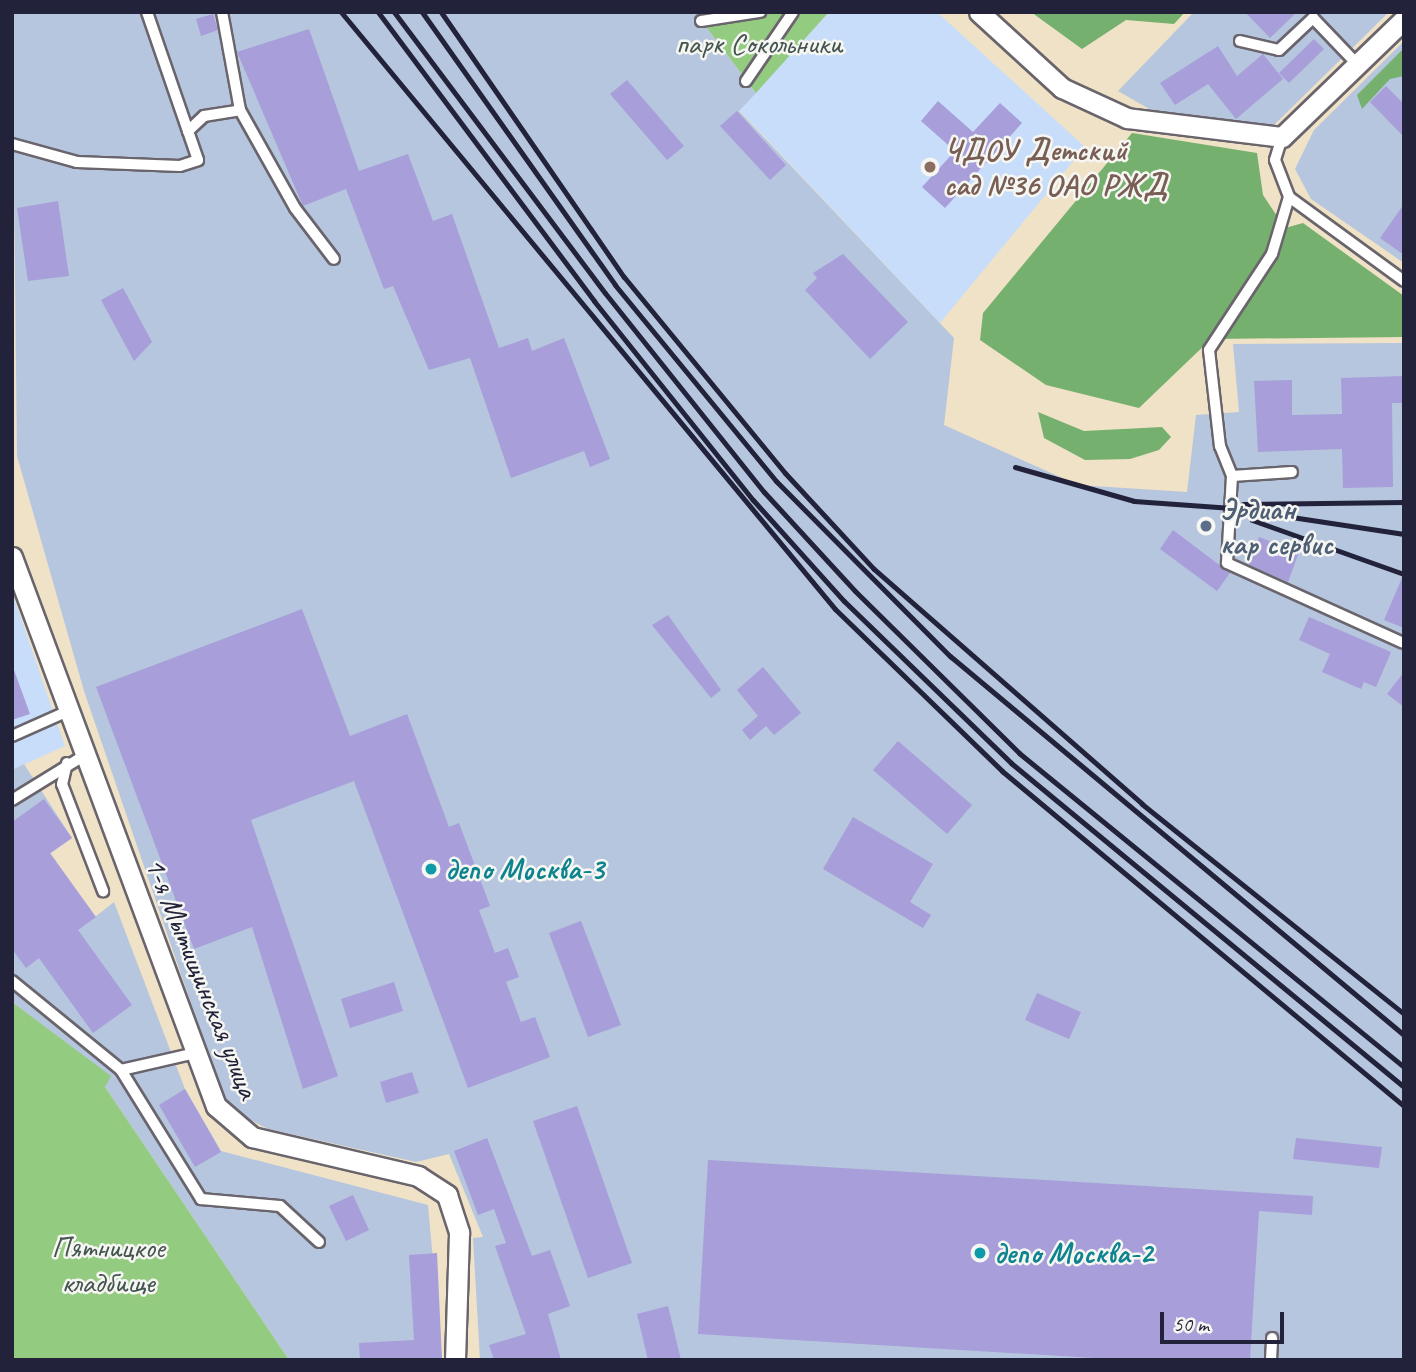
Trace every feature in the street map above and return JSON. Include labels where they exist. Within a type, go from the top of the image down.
[{"type":"street","points":[[979,12],[1062,88],[1127,118],[1282,137],[1404,19]]},
{"type":"street","name":"1-я Мытищинская улица","points":[[12,558],[66,712],[75,760],[216,1106],[252,1137],[418,1176],[447,1195],[458,1233],[455,1360]]},
{"type":"lane","points":[[12,145],[77,162],[180,166],[198,160],[147,12]]},
{"type":"lane","points":[[222,12],[240,110],[295,208],[334,259]]},
{"type":"lane","points":[[701,21],[760,12]]},
{"type":"lane","points":[[746,81],[793,12]]},
{"type":"lane","points":[[1240,41],[1279,50],[1313,18],[1357,64]]},
{"type":"lane","points":[[188,131],[204,116],[240,110]]},
{"type":"lane","points":[[1282,137],[1275,160],[1289,197],[1404,281]]},
{"type":"lane","points":[[1289,197],[1272,254],[1209,350],[1220,446],[1232,476],[1227,563],[1403,643]]},
{"type":"lane","points":[[1232,476],[1292,472]]},
{"type":"lane","points":[[12,736],[66,712]]},
{"type":"lane","points":[[12,800],[75,760]]},
{"type":"lane","points":[[75,760],[62,784],[103,891]]},
{"type":"lane","points":[[12,981],[121,1070],[201,1199],[280,1206],[319,1242]]},
{"type":"lane","points":[[121,1070],[196,1053]]},
{"type":"lane","points":[[1271,1360],[1272,1338]]},
{"type":"shaded area","points":[[12,12],[695,12],[756,93],[739,111],[954,338],[944,425],[1078,485],[1187,492],[1196,415],[1239,412],[1233,344],[1404,343],[1404,1360],[480,1360],[473,1238],[483,1237],[449,1154],[416,1162],[268,1129],[239,1114],[222,1094],[84,691],[17,456]]},
{"type":"shaded area","name":"ЧДОУ Детский сад №36 ОАО РЖД","points":[[829,12],[937,12],[1085,147],[940,323],[739,110]]},
{"type":"shaded area","points":[[1194,12],[1389,12],[1273,126],[1151,110],[1118,91]]},
{"type":"shaded area","points":[[1404,41],[1404,263],[1311,199],[1295,169],[1314,130]]},
{"type":"shaded area","points":[[12,592],[65,746],[12,770]]},
{"type":"shaded area","points":[[24,764],[72,838],[50,854],[95,917],[114,902],[185,1089],[221,1151],[428,1205],[442,1360],[289,1360],[105,1087],[110,1076],[12,1002],[12,770]]},
{"type":"green space","name":"парк Сокольники","points":[[695,12],[829,12],[756,93]]},
{"type":"green space","points":[[1031,12],[1185,12],[1174,24],[1126,20],[1082,49]]},
{"type":"green space","points":[[1404,48],[1404,76],[1390,79],[1362,109],[1357,95]]},
{"type":"green space","points":[[1132,133],[1257,153],[1263,195],[1285,228],[1303,223],[1404,296],[1404,337],[1211,339],[1139,408],[1046,385],[980,340],[983,313]]},
{"type":"green space","points":[[1038,412],[1084,431],[1162,427],[1171,437],[1159,450],[1130,459],[1085,460],[1044,438]]},
{"type":"green space","name":"Пятницкое кладбище","points":[[12,1002],[111,1076],[105,1087],[289,1360],[12,1360]]},
{"type":"building","points":[[1245,12],[1297,12],[1270,38]]},
{"type":"building","points":[[213,14],[218,30],[201,36],[196,19]]},
{"type":"building","points":[[309,29],[359,171],[408,154],[433,221],[452,214],[499,348],[528,338],[532,351],[564,338],[610,459],[590,467],[584,451],[511,478],[470,358],[429,370],[393,286],[384,289],[346,189],[303,206],[237,52]]},
{"type":"building","points":[[1314,39],[1324,49],[1289,83],[1279,73]]},
{"type":"building","points":[[1218,46],[1237,76],[1263,54],[1283,79],[1236,119],[1208,84],[1175,105],[1160,83]]},
{"type":"building","points":[[627,80],[684,146],[667,160],[610,94]]},
{"type":"building","points":[[1386,86],[1404,104],[1404,137],[1370,102]]},
{"type":"building","points":[[938,101],[973,132],[1000,103],[1022,123],[945,208],[922,187],[955,151],[921,121]]},
{"type":"building","points":[[737,111],[786,165],[770,180],[720,126]]},
{"type":"building","points":[[58,201],[69,276],[28,281],[17,208]]},
{"type":"building","points":[[1404,204],[1404,255],[1380,238]]},
{"type":"building","points":[[843,254],[908,322],[870,359],[805,290],[817,278],[813,273]]},
{"type":"building","points":[[123,288],[152,342],[134,361],[101,300]]},
{"type":"building","points":[[1404,376],[1404,403],[1392,403],[1393,487],[1343,488],[1342,449],[1258,452],[1254,381],[1292,380],[1292,415],[1342,414],[1341,378]]},
{"type":"building","points":[[1173,530],[1230,573],[1217,591],[1160,549]]},
{"type":"building","points":[[1259,537],[1299,552],[1288,582],[1249,565]]},
{"type":"building","points":[[1404,573],[1404,628],[1384,620]]},
{"type":"building","name":"депо Москва-3","points":[[302,609],[350,736],[407,714],[449,827],[459,823],[490,906],[479,910],[495,953],[508,948],[519,977],[506,982],[521,1022],[535,1017],[550,1057],[468,1088],[354,781],[251,820],[338,1076],[303,1089],[252,927],[194,949],[96,687]]},
{"type":"building","points":[[668,615],[721,690],[711,698],[652,625]]},
{"type":"building","points":[[1309,617],[1391,652],[1376,687],[1364,682],[1361,689],[1322,672],[1330,654],[1299,640]]},
{"type":"building","points":[[763,667],[801,713],[774,735],[766,726],[750,740],[742,730],[758,716],[737,690]]},
{"type":"building","points":[[14,670],[30,714],[12,720],[12,671]]},
{"type":"building","points":[[1404,672],[1404,707],[1387,694]]},
{"type":"building","points":[[898,741],[972,805],[947,834],[873,770]]},
{"type":"building","points":[[44,799],[72,838],[50,853],[96,917],[78,930],[132,1005],[93,1033],[39,958],[26,968],[12,949],[12,822]]},
{"type":"building","points":[[853,817],[933,864],[910,902],[931,915],[923,928],[823,869]]},
{"type":"building","points":[[581,921],[621,1025],[588,1037],[549,933]]},
{"type":"building","points":[[394,982],[403,1011],[350,1028],[341,999]]},
{"type":"building","points":[[1037,993],[1081,1012],[1069,1039],[1025,1020]]},
{"type":"building","points":[[412,1072],[419,1093],[386,1103],[380,1082]]},
{"type":"building","points":[[185,1089],[221,1152],[195,1167],[159,1105]]},
{"type":"building","points":[[577,1106],[632,1263],[588,1278],[533,1121]]},
{"type":"building","points":[[487,1138],[532,1256],[550,1250],[570,1306],[548,1314],[561,1360],[494,1360],[489,1345],[526,1334],[495,1246],[506,1243],[494,1209],[478,1215],[454,1151]]},
{"type":"building","points":[[1296,1138],[1382,1147],[1379,1168],[1293,1159]]},
{"type":"building","name":"депо Москва-2","points":[[708,1160],[1313,1196],[1312,1215],[1259,1211],[1250,1360],[1127,1360],[698,1334]]},
{"type":"building","points":[[353,1195],[369,1230],[346,1241],[329,1206]]},
{"type":"building","points":[[437,1253],[442,1360],[360,1360],[359,1343],[414,1340],[409,1255]]},
{"type":"building","points":[[668,1306],[681,1360],[648,1360],[637,1314]]},
{"type":"railway","points":[[341,12],[835,609],[1002,771],[1404,1106]]},
{"type":"railway","points":[[378,12],[594,301],[753,500],[844,601],[1011,763],[1404,1087]]},
{"type":"railway","points":[[394,12],[605,293],[764,492],[855,591],[1019,753],[1404,1067]]},
{"type":"railway","points":[[422,12],[615,285],[776,481],[950,656],[1404,1035]]},
{"type":"railway","points":[[441,12],[624,277],[785,473],[874,569],[1142,804],[1404,1014]]},
{"type":"railway","points":[[1015,467],[1134,501],[1232,508],[1404,534]]},
{"type":"railway","points":[[1243,504],[1404,502]]},
{"type":"railway","points":[[1252,520],[1404,574]]},
{"type":"place","name":"ЧДОУ Детский сад №36 ОАО РЖД","points":[[930,167]]},
{"type":"place","name":"Эрдиан кар сервис","points":[[1206,526]]},
{"type":"place","name":"депо Москва-3","points":[[431,869]]},
{"type":"place","name":"депо Москва-2","points":[[980,1253]]}]
